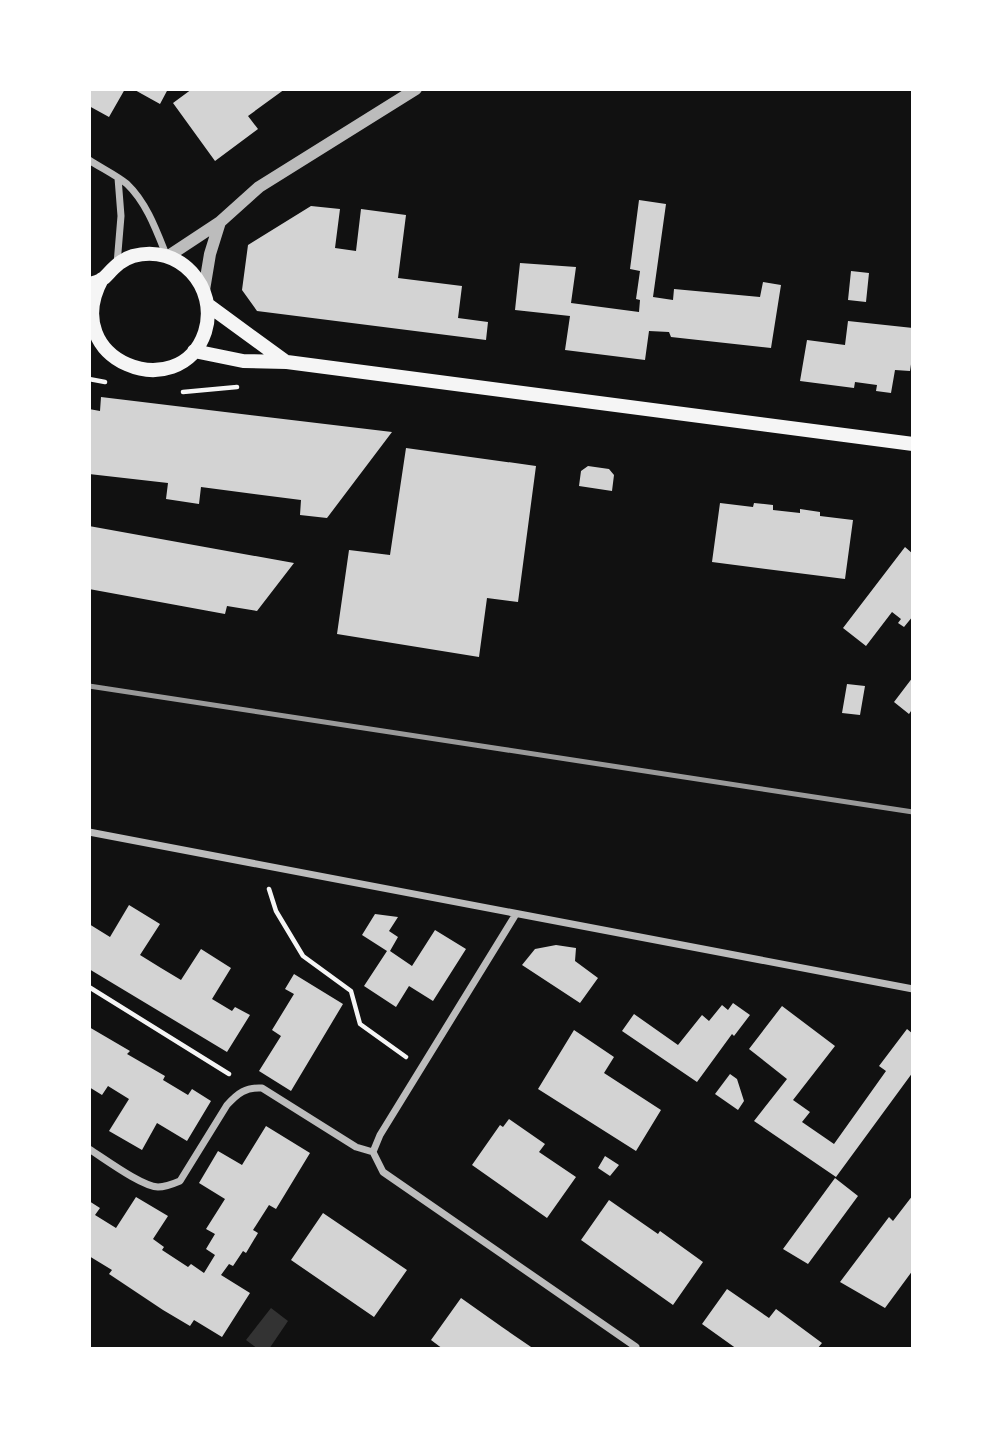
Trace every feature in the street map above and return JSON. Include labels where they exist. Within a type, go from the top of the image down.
[{"type":"main road","points":[[150,254],[167,257],[184,265],[196,276],[204,290],[208,305],[208,322],[203,337],[194,351],[181,362],[164,369],[146,370],[129,366],[96,344],[92,305],[96,282],[117,264],[133,256],[150,254]]},
{"type":"main road","points":[[208,305],[288,362]]},
{"type":"main road","points":[[194,351],[243,361],[288,362],[913,444]]},
{"type":"street","points":[[89,160],[127,185],[144,207],[167,257],[219,222],[259,187],[416,89]]},
{"type":"street","points":[[117,264],[121,216],[118,178]]},
{"type":"street","points":[[204,290],[219,222]]},
{"type":"street","points":[[89,832],[913,989]]},
{"type":"street","points":[[373,1152],[380,1135],[516,914]]},
{"type":"street","points":[[89,1149],[145,1183],[157,1187],[167,1186],[180,1181],[234,1098],[251,1087],[262,1088],[356,1147],[373,1152],[383,1172],[637,1348]]},
{"type":"path","points":[[262,865],[276,911],[303,956],[351,991],[360,1024],[421,1067]]},
{"type":"path","points":[[89,987],[251,1087]]},
{"type":"shaded area","points":[[271,1308],[288,1321],[269,1349],[258,1349],[246,1340]]},
{"type":"building","points":[[89,89],[125,89],[109,117],[89,106]]},
{"type":"building","points":[[133,89],[168,89],[160,104]]},
{"type":"building","points":[[192,89],[285,89],[248,116],[258,129],[215,161],[173,103]]},
{"type":"building","points":[[639,200],[666,204],[653,297],[673,300],[674,289],[760,297],[763,282],[781,285],[771,348],[671,337],[669,332],[649,331],[645,360],[565,350],[570,316],[515,310],[520,263],[576,267],[571,303],[639,312],[640,300],[636,299],[640,271],[630,269]]},
{"type":"building","points":[[311,206],[340,209],[335,248],[356,251],[361,209],[406,215],[398,278],[462,286],[458,318],[488,322],[486,340],[257,311],[242,290],[248,245]]},
{"type":"building","points":[[851,271],[869,273],[866,302],[848,300]]},
{"type":"building","points":[[848,321],[913,328],[910,371],[895,370],[891,393],[876,391],[877,385],[855,382],[854,388],[800,381],[807,340],[845,345]]},
{"type":"building","points":[[101,397],[392,432],[327,518],[300,515],[301,500],[201,487],[199,504],[166,499],[168,483],[89,474],[89,409],[100,411]]},
{"type":"building","points":[[406,448],[536,466],[518,602],[487,598],[479,657],[337,634],[349,550],[390,555]]},
{"type":"building","points":[[588,466],[609,469],[614,475],[612,491],[579,486],[581,471]]},
{"type":"building","points":[[720,503],[753,507],[754,503],[773,505],[773,510],[800,513],[800,509],[820,512],[820,516],[853,520],[845,579],[712,562]]},
{"type":"building","points":[[89,526],[294,563],[257,611],[227,606],[225,614],[89,589]]},
{"type":"building","points":[[905,547],[913,554],[913,616],[904,627],[898,623],[901,619],[892,612],[866,646],[843,628]]},
{"type":"building","points":[[913,677],[913,708],[909,714],[894,702]]},
{"type":"building","points":[[847,684],[865,686],[860,715],[842,713]]},
{"type":"building","points":[[129,905],[160,924],[140,955],[161,968],[181,980],[201,949],[231,968],[212,999],[232,1011],[235,1007],[250,1015],[227,1052],[89,969],[89,924],[110,937]]},
{"type":"building","points":[[375,914],[398,917],[389,931],[398,937],[390,951],[412,966],[435,930],[466,949],[433,1001],[409,986],[396,1007],[364,986],[387,951],[362,935]]},
{"type":"building","points":[[556,945],[576,948],[575,961],[598,978],[580,1003],[522,965],[535,949]]},
{"type":"building","points":[[294,974],[343,1004],[291,1091],[259,1071],[281,1036],[272,1030],[294,994],[285,989]]},
{"type":"building","points":[[733,1003],[750,1015],[734,1036],[732,1034],[697,1082],[622,1031],[634,1014],[678,1045],[702,1015],[709,1021],[722,1005],[728,1010]]},
{"type":"building","points":[[782,1006],[835,1046],[793,1100],[810,1112],[802,1122],[834,1144],[886,1071],[879,1066],[907,1029],[913,1034],[913,1072],[836,1177],[754,1121],[787,1079],[749,1049]]},
{"type":"building","points":[[89,1027],[130,1051],[127,1054],[165,1076],[163,1080],[188,1095],[192,1089],[211,1101],[187,1141],[157,1123],[142,1150],[109,1131],[129,1099],[108,1086],[102,1095],[89,1087]]},
{"type":"building","points":[[574,1030],[614,1057],[604,1073],[661,1110],[636,1151],[538,1089]]},
{"type":"building","points":[[730,1074],[737,1079],[744,1101],[738,1110],[715,1094]]},
{"type":"building","points":[[509,1119],[545,1144],[539,1152],[576,1177],[547,1218],[472,1165],[500,1125],[503,1127]]},
{"type":"building","points":[[266,1126],[310,1153],[276,1209],[269,1205],[253,1230],[258,1233],[246,1253],[243,1251],[233,1266],[229,1264],[221,1275],[250,1293],[222,1337],[194,1320],[190,1326],[163,1310],[109,1274],[112,1270],[89,1256],[89,1201],[100,1208],[95,1215],[116,1228],[136,1197],[168,1216],[153,1239],[164,1247],[162,1250],[188,1267],[191,1264],[204,1273],[215,1255],[206,1249],[215,1234],[206,1229],[225,1199],[199,1183],[218,1151],[242,1165]]},
{"type":"building","points":[[605,1156],[619,1165],[610,1176],[598,1168]]},
{"type":"building","points":[[835,1178],[858,1196],[808,1264],[783,1249]]},
{"type":"building","points":[[913,1195],[913,1270],[885,1308],[840,1282],[889,1217],[893,1221]]},
{"type":"building","points":[[609,1200],[658,1234],[660,1231],[703,1262],[673,1305],[581,1240]]},
{"type":"building","points":[[323,1213],[407,1270],[374,1317],[291,1260]]},
{"type":"building","points":[[727,1289],[769,1318],[776,1309],[822,1343],[817,1349],[737,1349],[702,1324]]},
{"type":"building","points":[[461,1298],[534,1349],[443,1349],[431,1340]]},
{"type":"railway","points":[[89,686],[913,812]]}]
